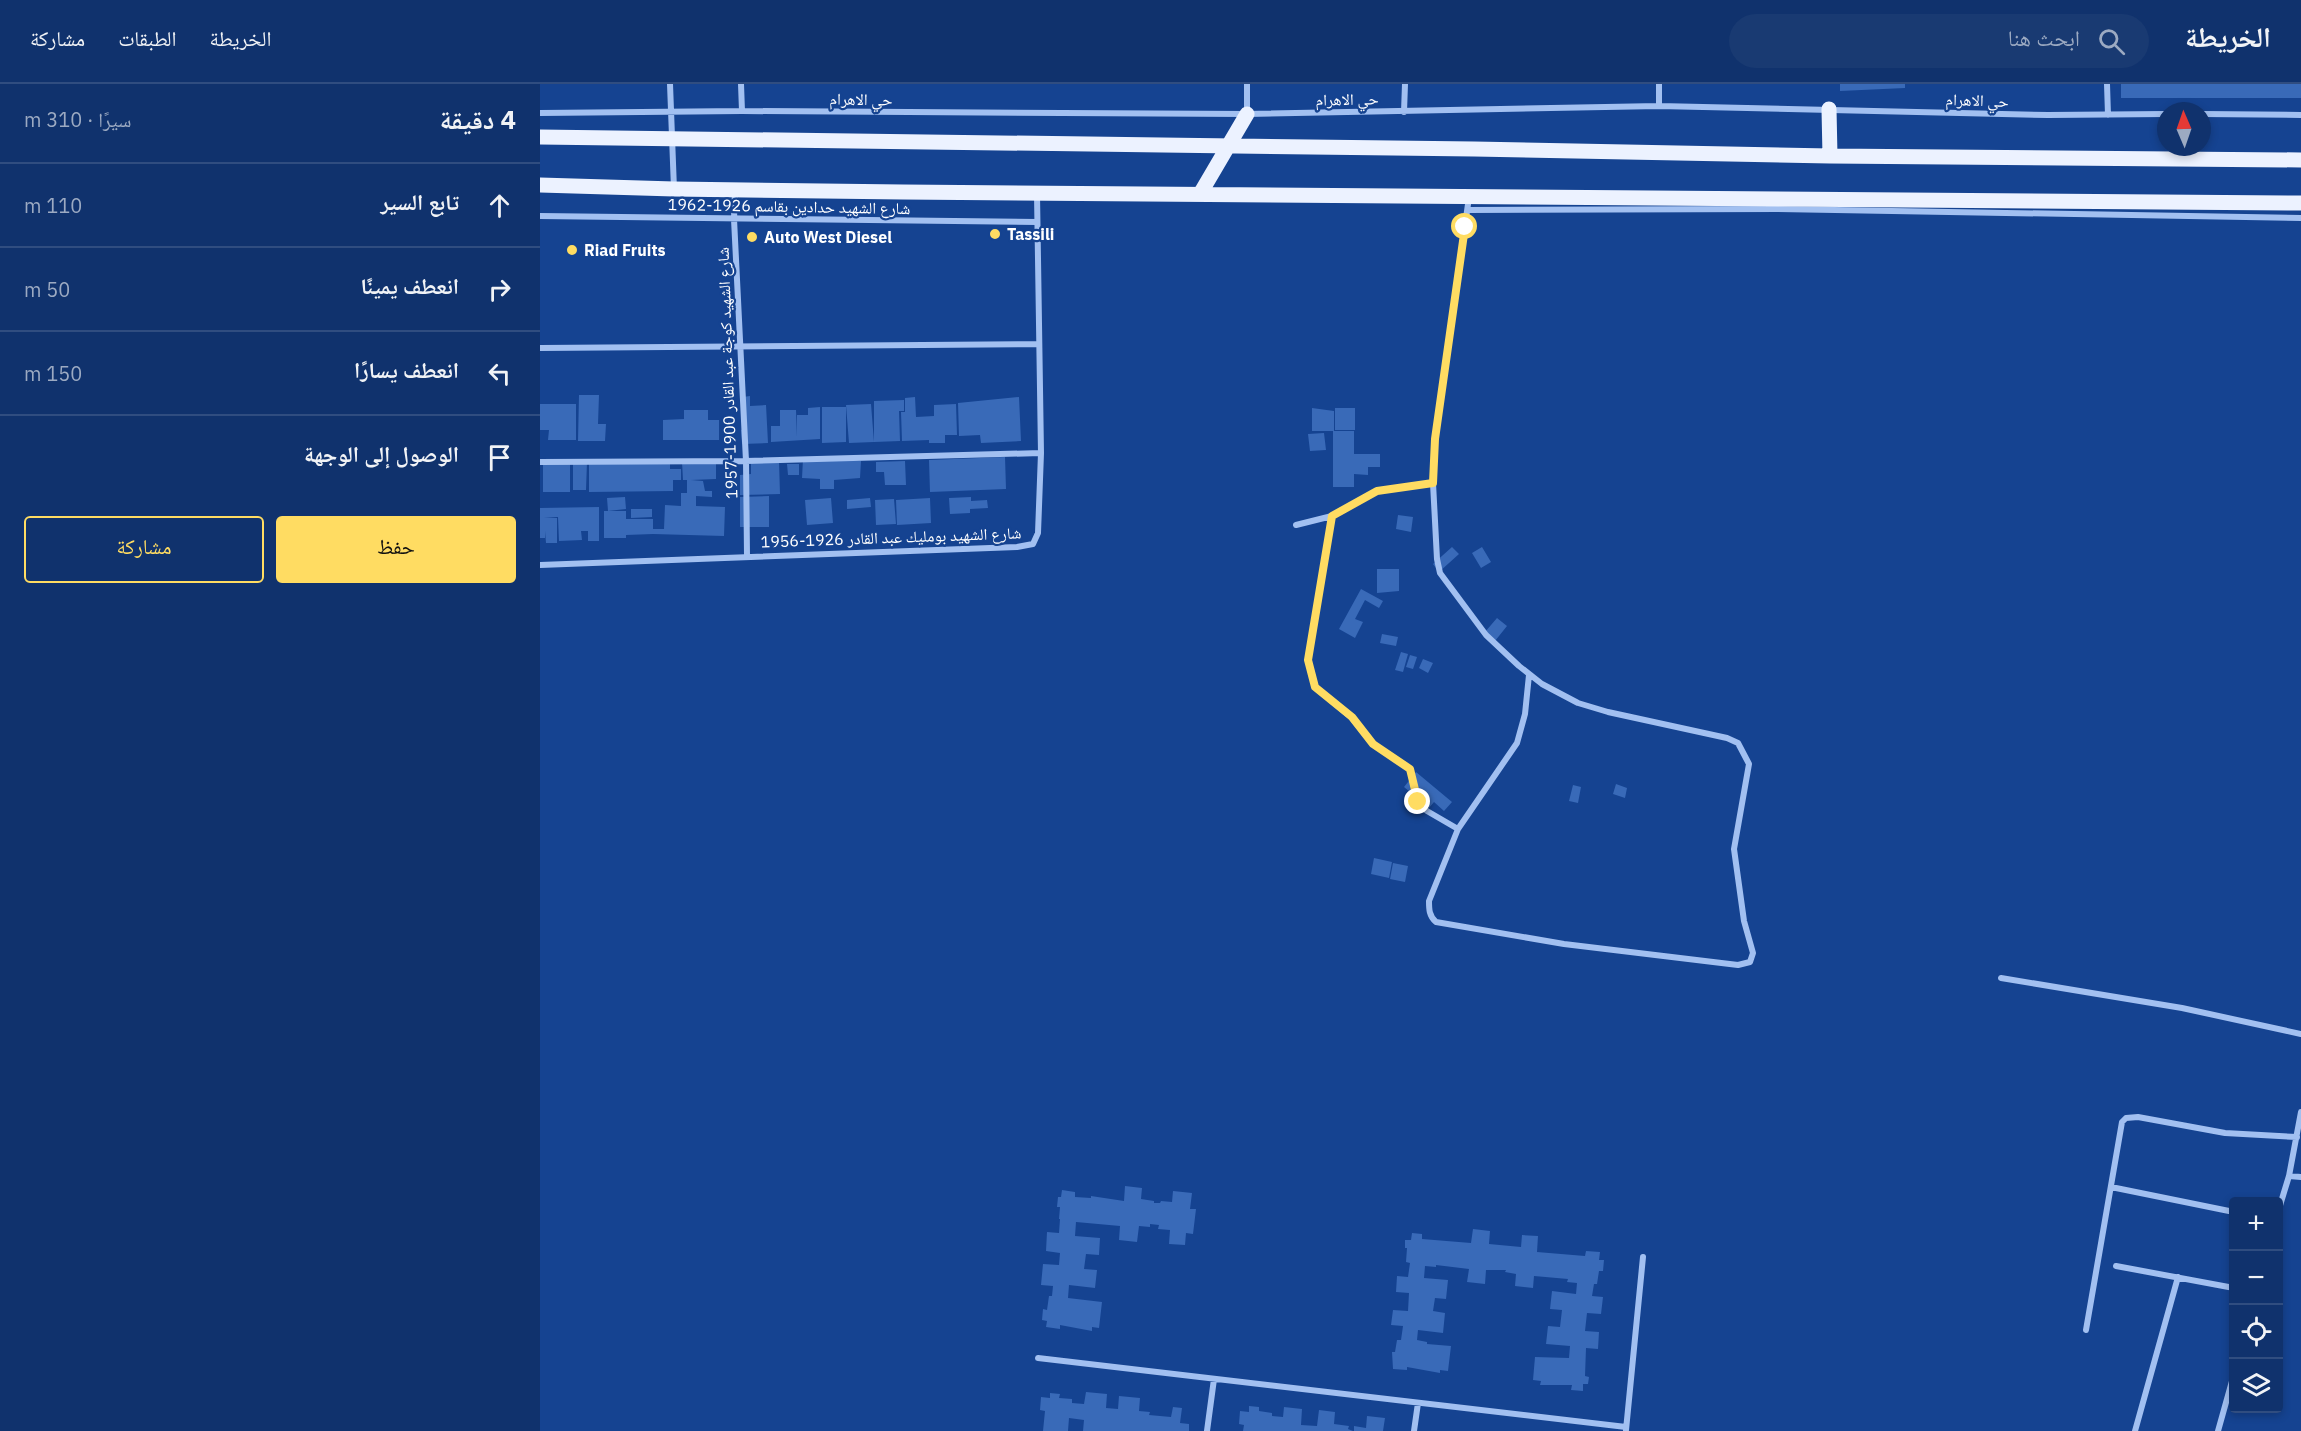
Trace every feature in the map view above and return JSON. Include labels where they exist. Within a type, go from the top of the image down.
[{"type":"main road","points":[[1829,109],[1830,156]]},
{"type":"main road","points":[[1200,194],[1247,114]]},
{"type":"main road","points":[[540,137],[1830,156],[2301,160]]},
{"type":"main road","points":[[540,185],[674,189],[1200,194],[1469,203],[2301,203]]},
{"type":"street","points":[[670,84],[674,189]]},
{"type":"street","points":[[741,84],[742,111]]},
{"type":"street","points":[[1247,84],[1247,114]]},
{"type":"street","points":[[1404,112],[1405,84]]},
{"type":"street","points":[[1659,84],[1659,106]]},
{"type":"street","points":[[2107,84],[2108,115]]},
{"type":"street","name":"حي الاهرام","points":[[540,113],[742,111],[1247,114],[1659,106],[2048,115],[2157,114]]},
{"type":"street","points":[[2211,114],[2301,115]]},
{"type":"street","name":"شارع الشهيد كوجة عبد القادر 1900-1957","points":[[735,189],[734,219],[746,461],[747,555]]},
{"type":"street","name":"شارع الشهيد بومليك عبد القادر 1926-1956","points":[[540,565],[747,555],[1029,546],[1038,537],[1041,453],[1037,193]]},
{"type":"street","points":[[1529,675],[1525,714],[1517,743],[1458,829],[1429,900],[1430,913],[1436,922],[1564,944],[1738,965],[1747,963],[1753,958],[1744,921],[1734,849],[1749,764],[1738,743],[1727,738],[1608,712],[1578,703],[1542,684],[1486,635],[1440,573],[1437,559],[1433,483],[1435,439],[1469,203],[2301,218]]},
{"type":"street","name":"شارع الشهيد حدادين بقاسم 1926-1962","points":[[540,216],[1037,222]]},
{"type":"street","points":[[540,348],[1039,344]]},
{"type":"street","points":[[540,462],[746,461],[1041,453]]},
{"type":"street","points":[[1296,525],[1332,516],[1377,491],[1433,483]]},
{"type":"street","points":[[1332,516],[1308,660],[1315,687],[1352,717],[1373,744],[1410,769],[1415,797],[1422,807],[1458,829]]},
{"type":"street","points":[[2001,978],[2182,1008],[2301,1034]]},
{"type":"street","points":[[2283,1197],[2289,1176],[2301,1112]]},
{"type":"street","points":[[2086,1330],[2122,1122],[2126,1118],[2138,1117],[2225,1132],[2296,1137]]},
{"type":"street","points":[[2289,1176],[2301,1177]]},
{"type":"street","points":[[2110,1187],[2229,1211]]},
{"type":"street","points":[[1038,1358],[1626,1429],[1643,1257]]},
{"type":"street","points":[[2116,1266],[2229,1287]]},
{"type":"street","points":[[2135,1431],[2178,1277]]},
{"type":"street","points":[[1208,1431],[1214,1379]]},
{"type":"street","points":[[2218,1431],[2229,1392]]},
{"type":"street","points":[[1414,1431],[1418,1403]]},
{"type":"building","points":[[1840,84],[1905,84],[1905,88],[1840,91]]},
{"type":"building","points":[[2121,84],[2301,84],[2301,98],[2121,98]]},
{"type":"building","points":[[579,395],[599,395],[598,424],[606,424],[605,441],[578,441]]},
{"type":"building","points":[[750,396],[750,406],[766,405],[768,443],[742,444],[741,430],[745,429],[743,397]]},
{"type":"building","points":[[915,397],[916,417],[934,416],[934,405],[956,404],[957,435],[945,435],[945,443],[929,443],[929,440],[902,441],[901,412],[905,412],[905,398]]},
{"type":"building","points":[[1019,397],[1021,441],[981,443],[980,435],[959,436],[958,403]]},
{"type":"building","points":[[904,400],[904,411],[899,411],[900,441],[874,442],[874,401]]},
{"type":"building","points":[[540,404],[576,404],[576,440],[548,440],[549,430],[540,430]]},
{"type":"building","points":[[871,404],[874,442],[849,443],[846,405]]},
{"type":"building","points":[[820,407],[820,439],[771,442],[771,426],[780,426],[780,410],[796,410],[797,437],[797,415],[808,415],[808,408]]},
{"type":"building","points":[[822,407],[846,407],[846,442],[822,443]]},
{"type":"building","points":[[1312,408],[1334,411],[1334,431],[1354,431],[1354,454],[1380,454],[1380,467],[1368,467],[1368,475],[1354,474],[1354,487],[1333,487],[1333,431],[1312,431]]},
{"type":"building","points":[[1335,408],[1355,408],[1355,430],[1335,430]]},
{"type":"building","points":[[684,410],[708,410],[708,420],[719,420],[719,440],[663,440],[663,420],[684,419]]},
{"type":"building","points":[[1324,433],[1326,450],[1310,451],[1308,434]]},
{"type":"building","points":[[1005,457],[1006,489],[930,492],[929,460]]},
{"type":"building","points":[[570,459],[570,492],[543,492],[543,460]]},
{"type":"building","points":[[803,459],[861,461],[860,478],[834,480],[834,489],[820,489],[820,479],[802,478]]},
{"type":"building","points":[[670,460],[670,469],[681,469],[681,480],[673,480],[673,491],[589,492],[589,461]]},
{"type":"building","points":[[716,461],[716,479],[691,480],[703,481],[705,491],[712,491],[712,497],[696,496],[696,506],[725,507],[724,536],[653,534],[604,538],[604,511],[626,511],[626,519],[653,519],[653,529],[664,529],[665,505],[681,506],[681,493],[687,493],[687,480],[683,480],[682,462]]},
{"type":"building","points":[[751,461],[779,461],[780,494],[740,495],[740,475],[751,474]]},
{"type":"building","points":[[905,461],[906,485],[885,485],[884,472],[876,472],[876,462]]},
{"type":"building","points":[[573,462],[587,462],[586,490],[573,490]]},
{"type":"building","points":[[787,464],[799,464],[799,475],[788,475]]},
{"type":"building","points":[[769,496],[769,527],[740,527],[740,497]]},
{"type":"building","points":[[625,497],[626,509],[608,511],[607,498]]},
{"type":"building","points":[[971,497],[971,501],[987,500],[988,508],[970,509],[970,513],[950,514],[949,498]]},
{"type":"building","points":[[831,498],[833,523],[807,525],[805,500]]},
{"type":"building","points":[[870,498],[871,507],[847,509],[847,500]]},
{"type":"building","points":[[930,498],[931,523],[897,525],[896,500]]},
{"type":"building","points":[[894,499],[896,524],[876,525],[875,500]]},
{"type":"building","points":[[599,507],[599,541],[588,541],[588,531],[581,531],[582,540],[559,541],[558,517],[544,517],[557,518],[557,543],[546,543],[545,531],[545,538],[540,538],[540,508]]},
{"type":"building","points":[[631,509],[652,509],[652,517],[631,518]]},
{"type":"building","points":[[1398,515],[1413,517],[1411,532],[1396,529]]},
{"type":"building","points":[[1452,547],[1459,554],[1439,572],[1433,564]]},
{"type":"building","points":[[1482,547],[1491,562],[1481,568],[1472,553]]},
{"type":"building","points":[[1377,569],[1399,569],[1399,591],[1377,593]]},
{"type":"building","points":[[1361,589],[1383,601],[1379,608],[1365,600],[1355,619],[1363,622],[1355,638],[1339,629]]},
{"type":"building","points":[[1497,618],[1507,626],[1495,641],[1485,632]]},
{"type":"building","points":[[1382,634],[1398,637],[1396,646],[1380,643]]},
{"type":"building","points":[[1401,652],[1408,654],[1403,672],[1395,670]]},
{"type":"building","points":[[1410,655],[1417,657],[1413,669],[1406,667]]},
{"type":"building","points":[[1423,659],[1433,663],[1428,673],[1419,668]]},
{"type":"building","points":[[1416,772],[1452,802],[1444,811],[1434,802],[1429,808],[1404,787]]},
{"type":"building","points":[[1616,784],[1627,788],[1625,798],[1613,794]]},
{"type":"building","points":[[1573,785],[1581,787],[1578,803],[1569,801]]},
{"type":"building","points":[[1374,858],[1392,862],[1389,878],[1371,874]]},
{"type":"building","points":[[1393,863],[1408,866],[1405,882],[1390,879]]},
{"type":"building","points":[[1125,1186],[1142,1188],[1141,1199],[1154,1201],[1154,1203],[1172,1202],[1173,1191],[1192,1193],[1190,1209],[1196,1209],[1193,1234],[1186,1233],[1185,1245],[1169,1244],[1170,1230],[1158,1229],[1159,1225],[1150,1224],[1150,1227],[1139,1226],[1137,1242],[1119,1240],[1120,1226],[1076,1222],[1075,1236],[1100,1238],[1099,1255],[1086,1254],[1084,1269],[1097,1270],[1095,1288],[1069,1285],[1068,1298],[1102,1302],[1099,1328],[1092,1327],[1092,1331],[1060,1325],[1060,1329],[1046,1327],[1047,1321],[1042,1320],[1043,1309],[1047,1310],[1053,1286],[1041,1285],[1043,1264],[1059,1265],[1060,1253],[1046,1251],[1047,1232],[1059,1233],[1058,1197],[1061,1197],[1062,1190],[1075,1192],[1075,1197],[1091,1198],[1091,1196],[1124,1201]]},
{"type":"building","points":[[1473,1229],[1490,1231],[1489,1244],[1521,1247],[1522,1235],[1538,1236],[1537,1252],[1585,1256],[1586,1251],[1600,1252],[1599,1260],[1604,1260],[1603,1271],[1599,1271],[1592,1296],[1603,1297],[1601,1314],[1587,1313],[1585,1331],[1599,1332],[1598,1349],[1586,1348],[1585,1376],[1589,1377],[1588,1384],[1583,1384],[1583,1391],[1571,1390],[1572,1385],[1540,1385],[1541,1381],[1533,1380],[1535,1357],[1569,1358],[1570,1346],[1546,1344],[1548,1326],[1560,1327],[1562,1310],[1550,1309],[1552,1291],[1576,1294],[1577,1283],[1567,1282],[1568,1279],[1534,1276],[1533,1288],[1515,1286],[1516,1274],[1505,1272],[1506,1270],[1486,1270],[1485,1284],[1467,1282],[1469,1269],[1425,1266],[1424,1278],[1448,1280],[1446,1299],[1435,1298],[1433,1311],[1445,1313],[1443,1333],[1418,1330],[1417,1340],[1427,1342],[1427,1344],[1451,1346],[1448,1371],[1440,1370],[1440,1373],[1407,1367],[1407,1370],[1393,1369],[1392,1352],[1395,1352],[1397,1340],[1401,1340],[1403,1326],[1391,1325],[1393,1310],[1408,1311],[1409,1293],[1396,1292],[1397,1276],[1408,1277],[1410,1263],[1406,1262],[1405,1240],[1411,1240],[1412,1233],[1422,1234],[1422,1239],[1471,1243]]},
{"type":"building","points":[[1086,1392],[1107,1394],[1106,1408],[1118,1409],[1119,1396],[1140,1398],[1139,1411],[1150,1412],[1149,1415],[1171,1417],[1173,1407],[1182,1408],[1180,1423],[1189,1424],[1189,1431],[1083,1431],[1084,1420],[1069,1418],[1068,1431],[1043,1431],[1045,1411],[1040,1410],[1041,1397],[1050,1398],[1050,1393],[1060,1394],[1059,1398],[1072,1399],[1072,1403],[1084,1404]]},
{"type":"building","points":[[1249,1406],[1259,1407],[1259,1411],[1272,1413],[1272,1416],[1283,1417],[1284,1407],[1302,1409],[1301,1425],[1317,1426],[1319,1410],[1335,1412],[1334,1424],[1349,1426],[1348,1429],[1353,1431],[1243,1431],[1244,1425],[1239,1424],[1240,1411],[1249,1412]]},
{"type":"building","points":[[1367,1416],[1385,1418],[1383,1431],[1354,1431],[1354,1426],[1366,1428]]},
{"type":"place","name":"Tassili","points":[[995,234]]},
{"type":"place","name":"Auto West Diesel","points":[[752,237]]},
{"type":"place","name":"Riad Fruits","points":[[572,250]]},
{"type":"route","points":[[1418,802],[1410,769],[1373,744],[1352,717],[1315,687],[1308,660],[1332,516],[1377,491],[1433,483],[1435,439],[1465,227]]}]
